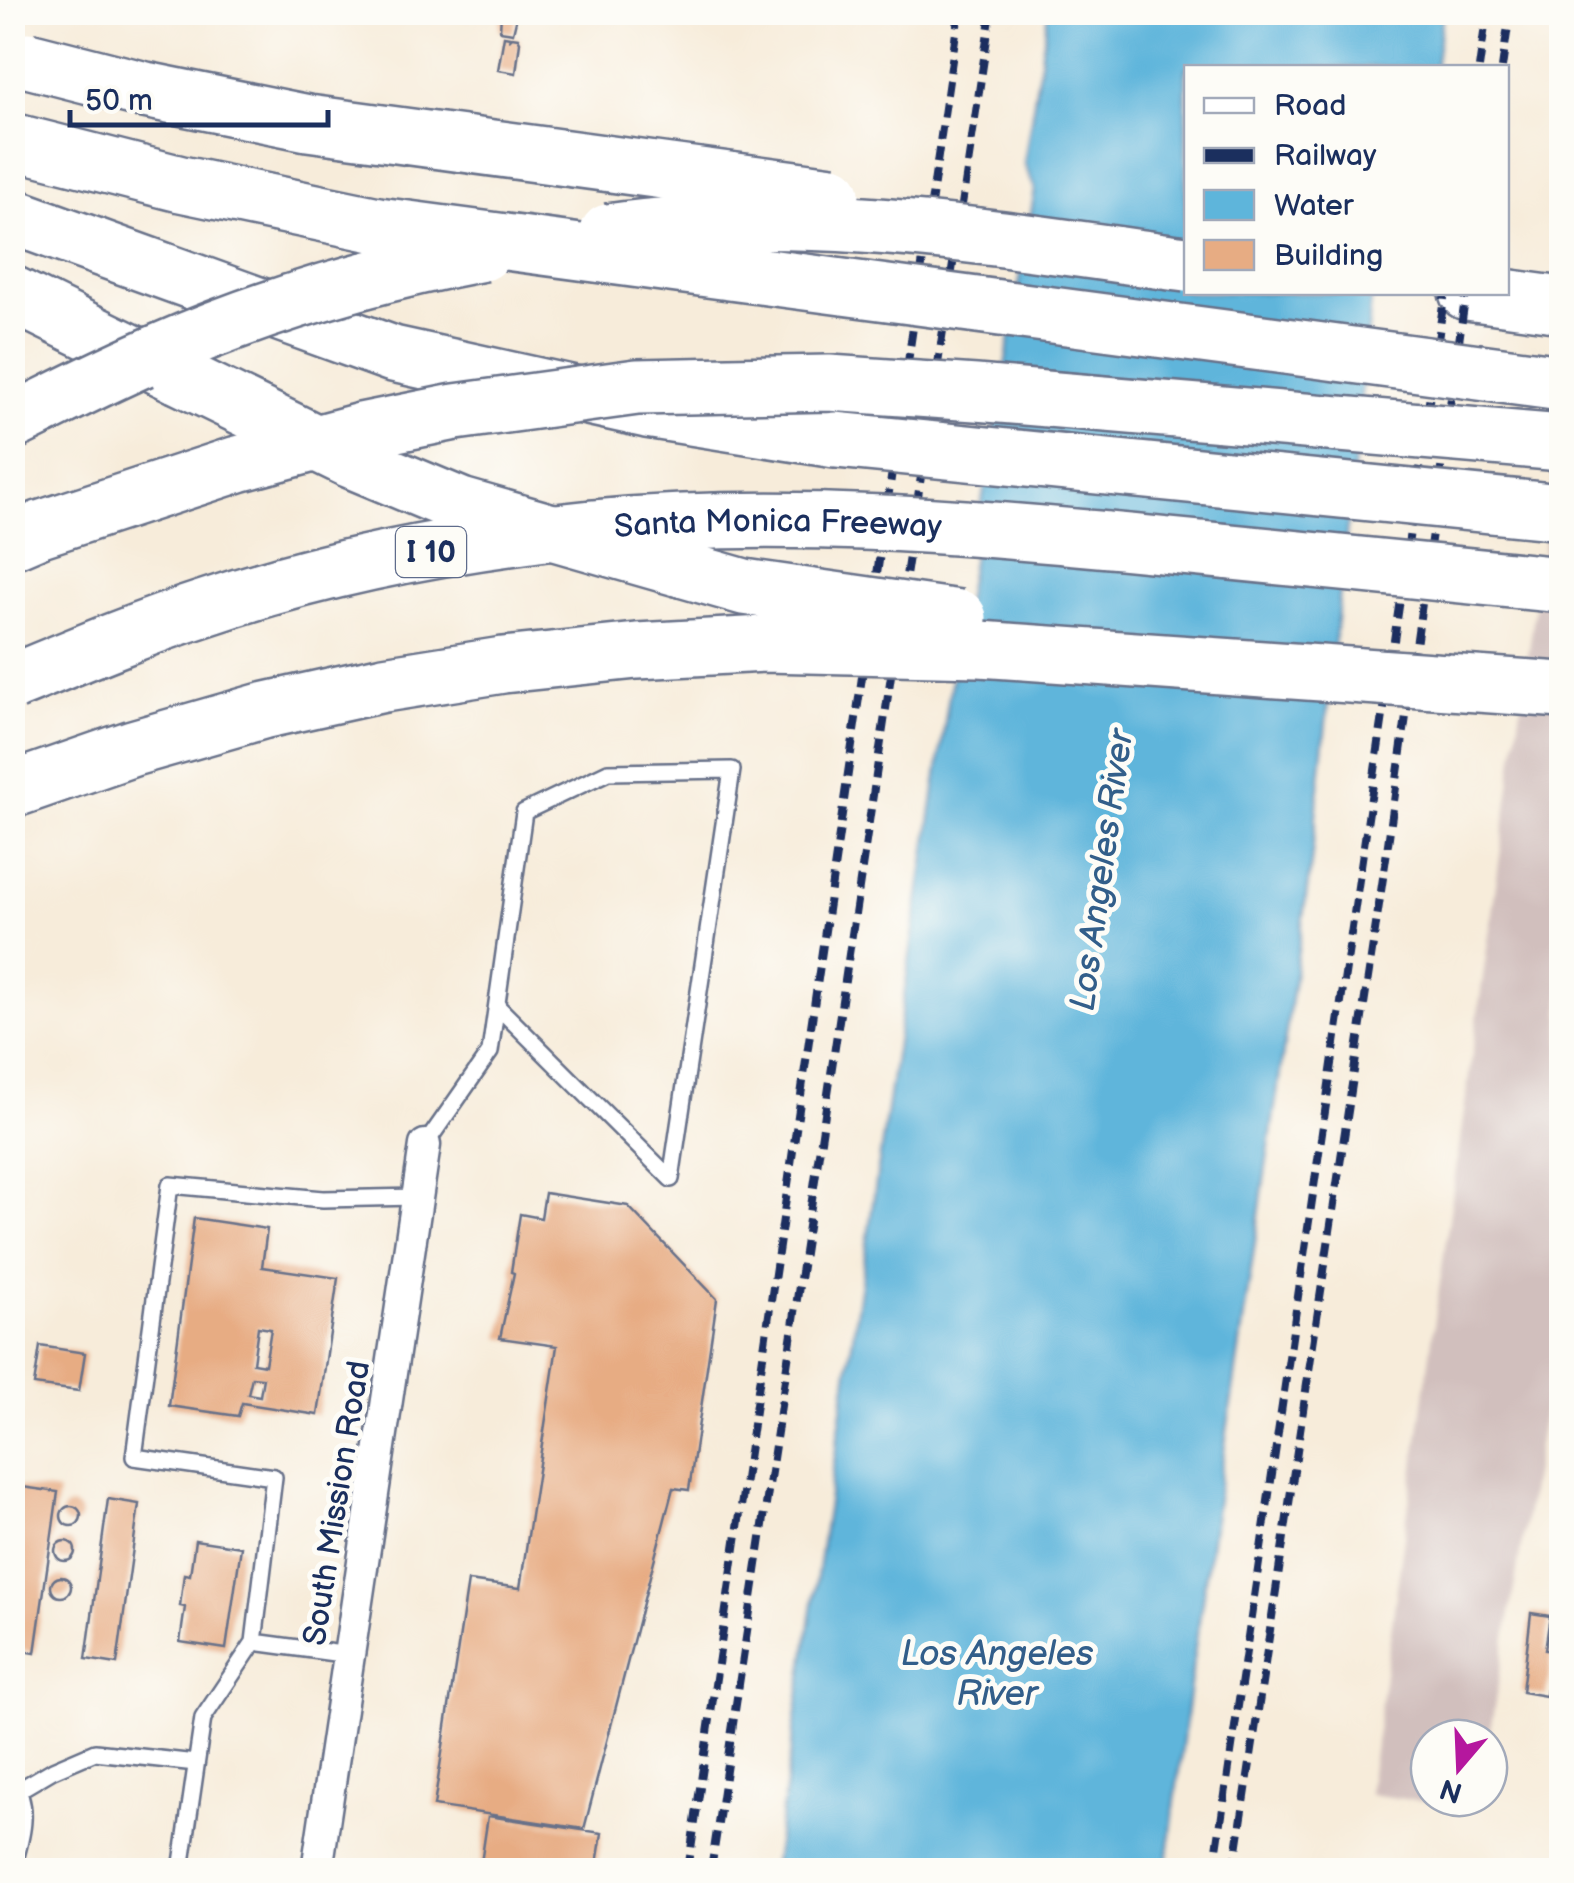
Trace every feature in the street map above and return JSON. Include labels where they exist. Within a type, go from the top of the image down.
[{"type":"highway","points":[[12,55],[145,90],[308,123],[932,208],[1184,247]]},
{"type":"highway","points":[[12,141],[181,184],[378,225],[1562,383]]},
{"type":"highway","points":[[12,216],[393,354],[647,410],[836,440],[1562,512]]},
{"type":"highway","points":[[12,422],[158,352],[230,323],[312,296],[457,258],[546,240],[636,228],[860,223],[932,229],[1184,264]]},
{"type":"highway","points":[[12,294],[351,460],[461,506],[744,587],[1020,626],[1562,688]]},
{"type":"highway","points":[[1491,295],[1562,304]]},
{"type":"highway","points":[[12,541],[238,464],[361,431],[455,412],[637,387],[828,383],[1562,443]]},
{"type":"highway","name":"Santa Monica Freeway","points":[[13,682],[208,607],[327,574],[458,546],[593,528],[868,520],[1012,530],[1562,585]]},
{"type":"highway","points":[[14,790],[132,748],[262,711],[384,684],[638,651],[766,644],[980,649],[1562,688]]},
{"type":"street","name":"South Mission Road","points":[[316,1870],[425,1145]]},
{"type":"lane","points":[[425,1145],[490,1052],[496,1006],[524,812],[608,772],[732,770],[671,1180],[496,1006]]},
{"type":"lane","points":[[180,1870],[203,1718],[254,1642],[274,1477],[134,1457],[170,1185],[323,1200],[418,1197]]},
{"type":"lane","points":[[254,1642],[349,1655]]},
{"type":"lane","points":[[12,1870],[24,1816],[16,1786],[95,1752],[196,1762]]},
{"type":"shaded area","points":[[1561,422],[1561,1309],[1492,1718],[1409,1718],[1409,1800],[1368,1794]]},
{"type":"water","name":"Los Angeles River","points":[[1048,13],[1443,13],[1435,65],[1184,65],[1184,295],[1372,295],[1311,863],[1166,1870],[773,1870],[948,702],[1035,189],[1024,163]]},
{"type":"building","points":[[501,12],[518,12],[513,33],[500,31]]},
{"type":"building","points":[[504,36],[509,40],[518,38],[520,42],[516,73],[498,70]]},
{"type":"building","points":[[545,1193],[628,1206],[717,1299],[689,1490],[673,1488],[584,1829],[434,1806],[468,1581],[520,1588],[557,1346],[500,1338],[514,1273],[511,1272],[520,1214],[541,1218]]},
{"type":"building","points":[[194,1218],[267,1229],[262,1267],[338,1278],[318,1415],[242,1403],[238,1416],[169,1406]],"holes":[[[258,1327],[271,1329],[265,1365],[253,1363]],[[252,1377],[263,1378],[260,1396],[248,1394]]]},
{"type":"building","points":[[40,1346],[85,1353],[79,1391],[34,1385]]},
{"type":"building","points":[[15,1486],[58,1492],[35,1653],[12,1649]]},
{"type":"building","points":[[108,1499],[139,1504],[117,1664],[86,1659]]},
{"type":"building","points":[[71,1506],[81,1516],[71,1526],[61,1516]]},
{"type":"building","points":[[195,1540],[241,1547],[226,1649],[180,1642],[184,1574],[190,1575]]},
{"type":"building","points":[[65,1541],[75,1551],[65,1561],[55,1551]]},
{"type":"building","points":[[61,1577],[71,1587],[61,1597],[51,1587]]},
{"type":"building","points":[[1531,1613],[1550,1616],[1545,1650],[1553,1651],[1546,1696],[1522,1692]]},
{"type":"building","points":[[488,1816],[602,1833],[596,1870],[480,1870]]},
{"type":"railway","points":[[688,1870],[959,12]]},
{"type":"railway","points":[[711,1870],[991,12]]},
{"type":"railway","points":[[1479,65],[1487,12]]},
{"type":"railway","points":[[1502,65],[1510,12]]},
{"type":"railway","points":[[1214,1870],[1445,295]]},
{"type":"railway","points":[[1234,1870],[1386,858],[1466,295]]}]
